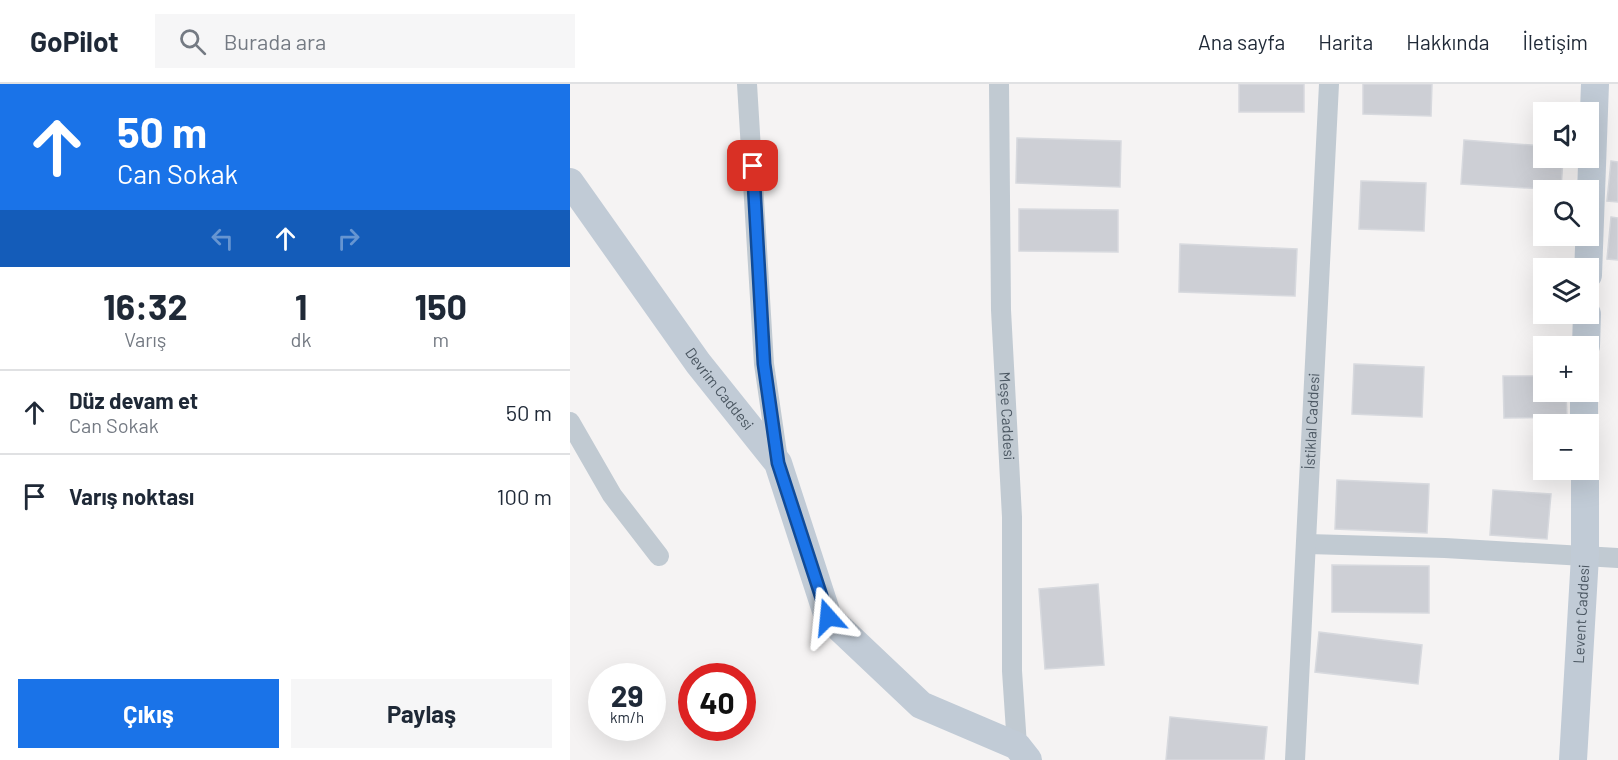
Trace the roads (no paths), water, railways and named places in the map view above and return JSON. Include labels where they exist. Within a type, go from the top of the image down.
[{"type":"street","points":[[747,84],[764,364],[778,463]]},
{"type":"street","name":"Meşe Caddesi","points":[[999,84],[1002,310],[1012,517],[1012,671],[1022,753]]},
{"type":"street","name":"İstiklal Caddesi","points":[[1295,760],[1308,544],[1329,84]]},
{"type":"street","points":[[1589,258],[1595,84]]},
{"type":"street","name":"Devrim Caddesi","points":[[570,182],[698,363],[778,463],[828,617],[921,705],[1022,753]]},
{"type":"street","points":[[570,422],[612,495],[659,556]]},
{"type":"street","name":"Levent Caddesi","points":[[1573,760],[1586,556],[1585,480]]},
{"type":"street","points":[[1308,544],[1445,548],[1618,558]]}]
